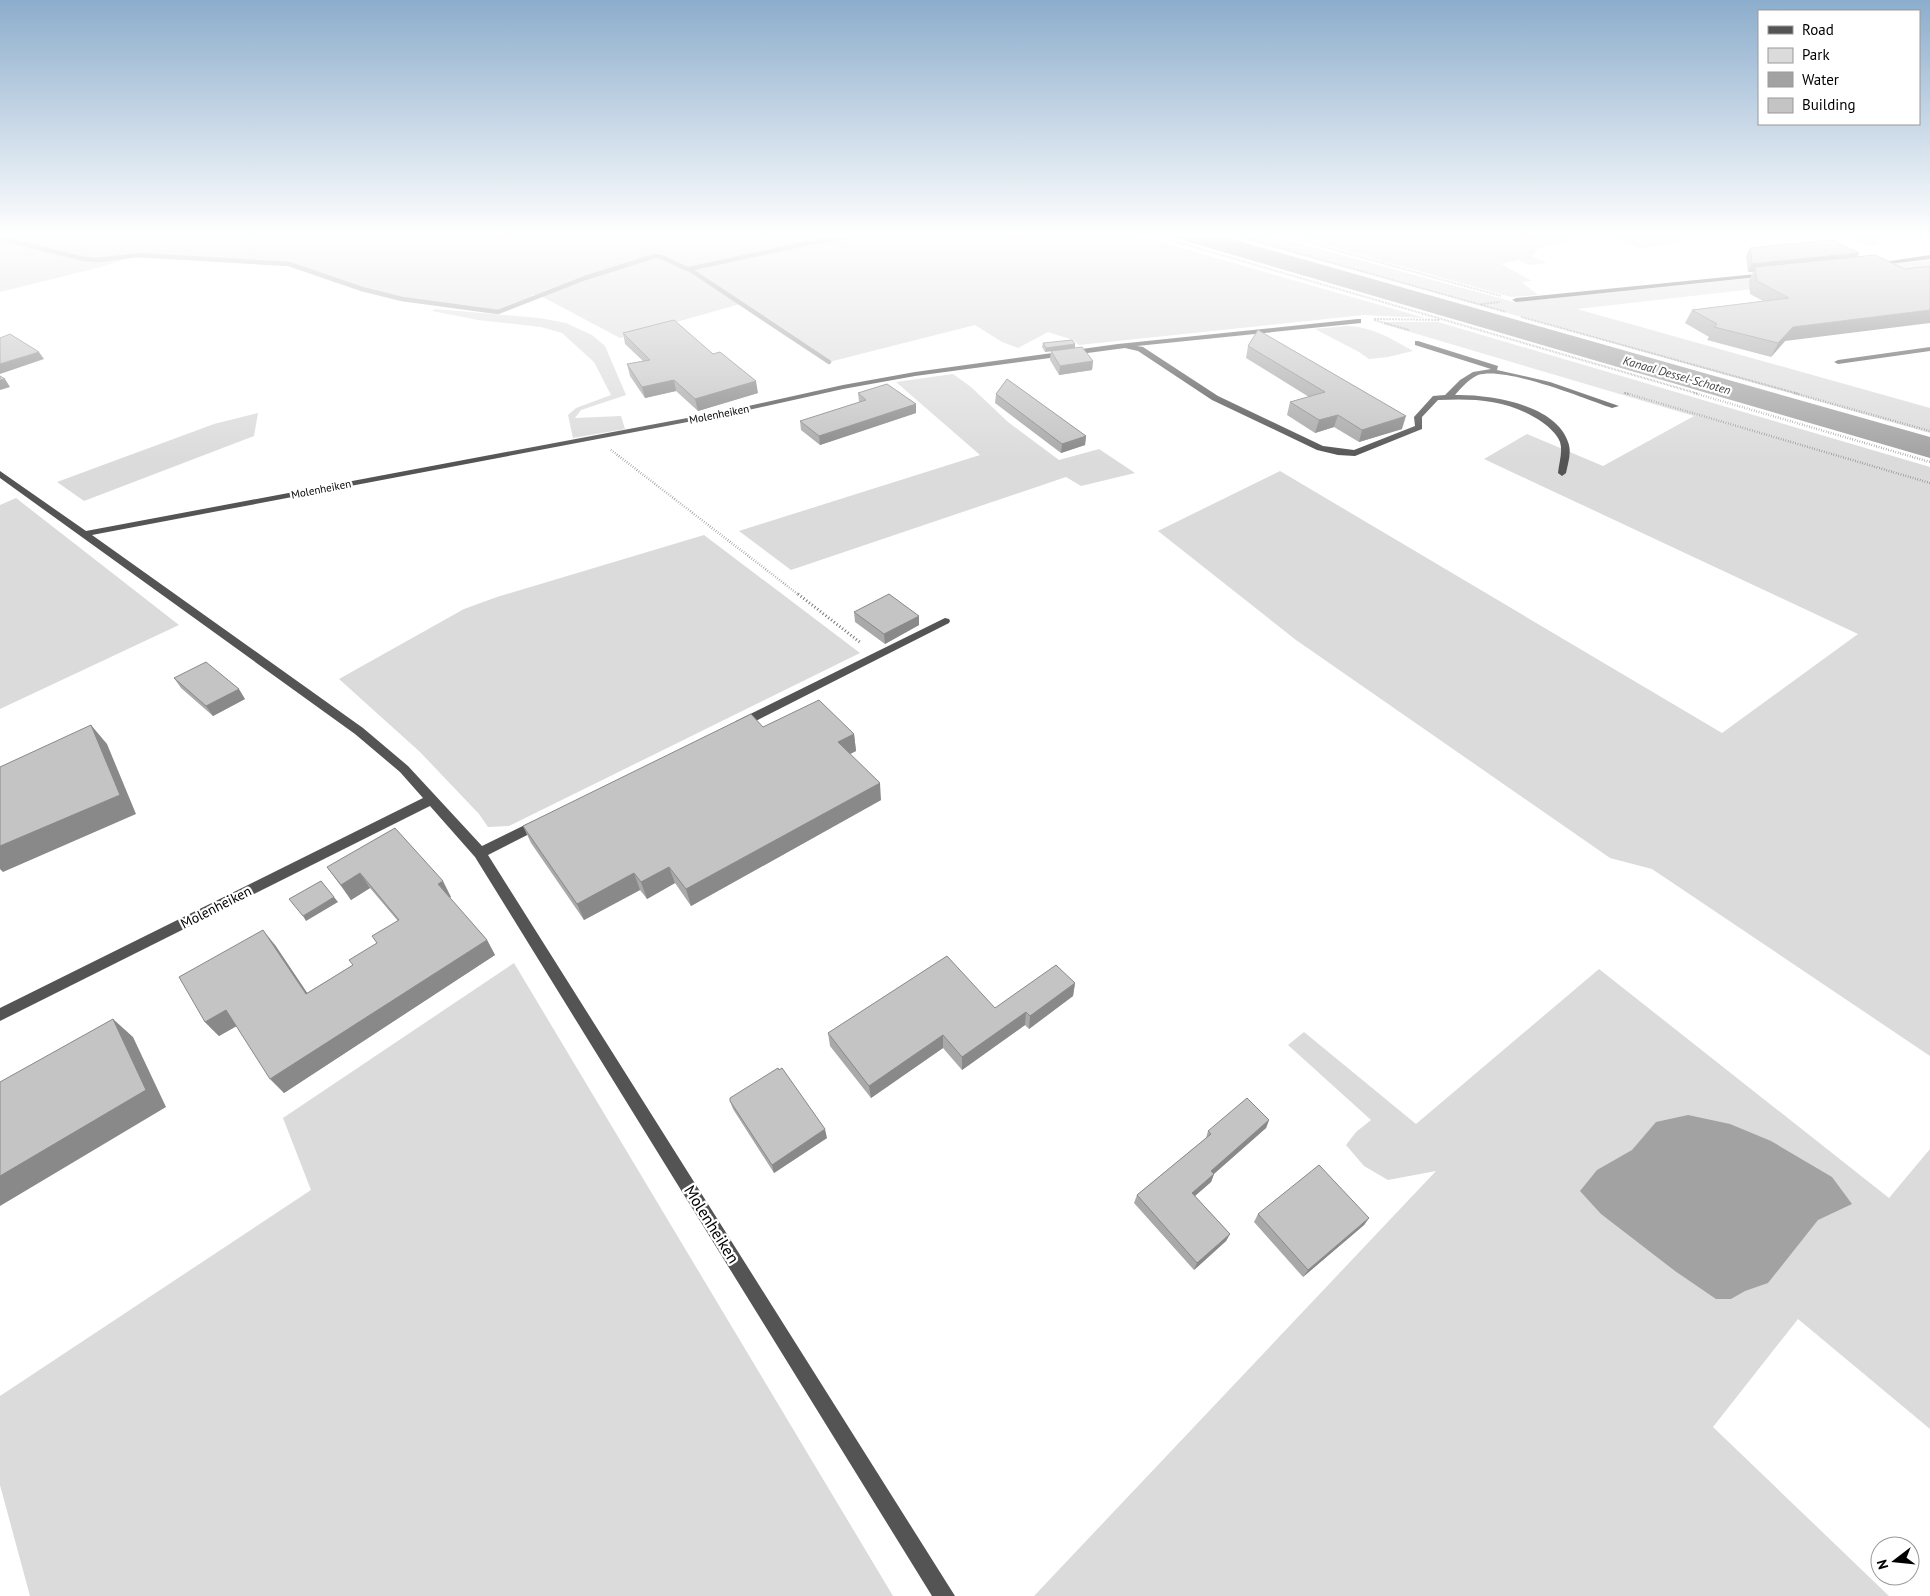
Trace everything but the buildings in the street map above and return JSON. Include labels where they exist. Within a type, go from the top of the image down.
[{"type":"street","name":"Molenheiken","points":[[84,534],[735,412],[879,380],[1118,346],[1358,321]]},
{"type":"street","points":[[1418,343],[1615,406]]},
{"type":"street","points":[[1118,346],[1140,349],[1215,398],[1320,448],[1338,452],[1355,453],[1419,427],[1418,417],[1436,398],[1496,398],[1536,413],[1561,435],[1565,447],[1562,473]]},
{"type":"street","points":[[1838,362],[1930,349]]},
{"type":"street","points":[[1448,397],[1467,377],[1482,372],[1526,378]]},
{"type":"street","name":"Molenheiken","points":[[0,474],[359,731],[404,770],[480,852],[944,1596]]},
{"type":"street","points":[[727,730],[945,621]]},
{"type":"street","name":"Molenheiken","points":[[0,1015],[431,800]]},
{"type":"street","points":[[480,852],[550,818]]},
{"type":"path","points":[[1413,310],[1930,462]]},
{"type":"path","points":[[1501,310],[1507,312]]},
{"type":"path","points":[[1516,315],[1930,431]]},
{"type":"path","points":[[1414,332],[1371,319],[1446,320]]},
{"type":"path","points":[[1619,391],[1930,484]]},
{"type":"path","points":[[595,438],[878,656]]},
{"type":"green space","points":[[452,310],[539,318],[566,323],[592,335],[605,346],[626,395],[581,410],[575,418],[621,416],[625,429],[573,438],[568,415],[576,408],[611,395],[594,362],[562,333],[541,327],[478,320],[432,311]]},
{"type":"green space","points":[[481,310],[502,310],[498,312]]},
{"type":"green space","points":[[568,310],[717,310],[620,338]]},
{"type":"green space","points":[[750,310],[1399,310],[1425,318],[1364,315],[1079,345],[1073,340],[1048,332],[1018,348],[1002,342],[975,325],[829,362]]},
{"type":"green space","points":[[1498,310],[1582,310],[1930,408],[1930,433]]},
{"type":"green space","points":[[1385,322],[1438,322],[1930,467],[1930,1056],[1652,869],[1610,858],[1296,640],[1158,531],[1280,471],[1722,733],[1858,634],[1484,459],[1527,434],[1603,466],[1694,416],[1383,324]]},
{"type":"green space","points":[[1346,326],[1373,331],[1413,351],[1369,359],[1315,329]]},
{"type":"green space","points":[[953,374],[971,387],[1008,422],[1059,460],[1099,449],[1135,473],[1081,486],[1066,477],[791,570],[739,531],[980,455],[896,382]]},
{"type":"green space","points":[[258,413],[254,436],[84,501],[57,482],[214,424]]},
{"type":"green space","points":[[16,498],[179,625],[0,709],[0,505]]},
{"type":"green space","points":[[704,535],[860,653],[509,826],[488,827],[479,814],[420,752],[339,679],[464,609],[497,597]]},
{"type":"green space","points":[[514,963],[893,1596],[30,1596],[0,1485],[0,1396],[311,1190],[283,1118]]},
{"type":"green space","points":[[1599,969],[1889,1198],[1930,1149],[1930,1429],[1798,1319],[1713,1427],[1870,1578],[1870,1586],[1879,1586],[1889,1596],[1034,1596],[1436,1171],[1388,1180],[1364,1166],[1346,1145],[1356,1132],[1371,1120],[1288,1045],[1304,1032],[1416,1124]]},
{"type":"water","name":"Kanaal Dessel-Schoten","points":[[1424,310],[1484,310],[1930,437],[1930,458]]},
{"type":"water","points":[[1688,1115],[1730,1124],[1771,1141],[1832,1177],[1852,1204],[1818,1220],[1768,1283],[1745,1291],[1731,1299],[1716,1299],[1675,1271],[1601,1214],[1580,1191],[1597,1170],[1632,1150],[1656,1122]]},
{"type":"waterway","points":[[487,310],[498,312],[502,310]]},
{"type":"waterway","points":[[751,310],[829,362]]}]
